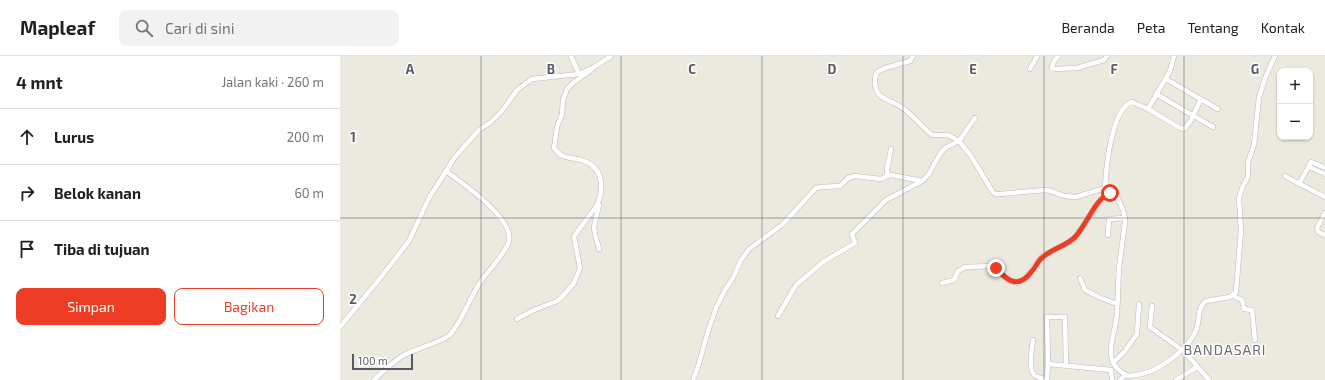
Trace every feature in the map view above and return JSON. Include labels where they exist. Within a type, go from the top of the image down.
[{"type":"street","points":[[571,56],[579,74]]},
{"type":"street","points":[[913,56],[910,60],[877,72],[875,77],[876,90],[882,97],[896,104],[910,114],[932,135],[948,135],[959,141],[971,156],[995,194],[1049,190],[1064,196],[1076,197],[1105,188],[1117,195],[1125,218],[1119,267],[1117,315],[1111,357],[1113,363],[1128,377]]},
{"type":"street","points":[[1030,69],[1037,56]]},
{"type":"street","points":[[1058,56],[1052,65],[1052,68],[1077,68],[1104,60],[1107,56]]},
{"type":"street","points":[[1148,109],[1170,71],[1174,56]]},
{"type":"street","points":[[1234,296],[1236,292],[1240,262],[1241,230],[1239,198],[1248,177],[1248,162],[1254,145],[1259,96],[1275,56]]},
{"type":"street","points":[[599,249],[594,234],[594,227],[600,199],[600,176],[597,170],[585,161],[562,156],[558,154],[554,148],[557,127],[562,114],[564,94],[569,87],[608,57]]},
{"type":"street","points":[[340,327],[409,241],[429,198],[455,157],[479,130],[491,122],[502,111],[514,93],[521,86],[536,78],[579,74],[594,67]]},
{"type":"street","points":[[1166,79],[1218,109]]},
{"type":"street","points":[[1156,94],[1213,127]]},
{"type":"street","points":[[1105,188],[1110,143],[1124,109],[1129,103],[1132,102],[1148,109],[1182,129],[1186,128],[1201,99]]},
{"type":"street","points":[[778,316],[796,285],[823,262],[855,243],[852,234],[886,200],[922,180],[929,174],[940,154],[945,148],[959,141],[975,118]]},
{"type":"street","points":[[887,176],[891,149]]},
{"type":"street","points":[[1299,184],[1312,162],[1325,168]]},
{"type":"street","points":[[1309,167],[1325,174]]},
{"type":"street","points":[[374,380],[400,357],[419,348],[444,340],[450,335],[479,285],[508,242],[508,230],[505,223],[477,194],[446,171]]},
{"type":"street","points":[[693,380],[716,308],[724,290],[732,279],[741,260],[749,249],[783,224],[816,188],[840,186],[848,178],[855,176],[881,179],[887,176],[922,180]]},
{"type":"street","points":[[1285,176],[1325,197]]},
{"type":"street","points":[[942,284],[954,280],[958,271],[968,266],[993,266],[1008,280],[1018,282],[1025,279],[1041,257],[1073,240],[1105,195],[1110,193],[1117,195]]},
{"type":"street","points":[[517,319],[534,310],[557,301],[574,283],[580,268],[574,237],[592,214],[600,199]]},
{"type":"street","points":[[1325,213],[1317,228],[1318,232],[1325,235]]},
{"type":"street","points":[[1108,235],[1109,219],[1125,218]]},
{"type":"street","points":[[1080,278],[1086,290],[1117,304]]},
{"type":"street","points":[[1120,380],[1159,368],[1183,350],[1198,327],[1200,308],[1202,303],[1206,301],[1234,296],[1242,300],[1244,309],[1252,310],[1255,340]]},
{"type":"street","points":[[1113,363],[1125,351],[1137,334],[1139,304]]},
{"type":"street","points":[[1152,306],[1150,328],[1183,350],[1209,380]]},
{"type":"street","points":[[1033,340],[1031,364],[1032,372],[1034,375],[1046,380],[1048,364],[1047,317],[1065,317],[1066,366]]},
{"type":"street","points":[[1048,364],[1111,370],[1112,380]]},
{"type":"street","points":[[1176,380],[1197,367]]},
{"type":"district","name":"BANDASARI","points":[[1225,350]]},
{"type":"route","points":[[996,268],[1008,280],[1018,282],[1025,279],[1032,272],[1041,257],[1073,240],[1105,195],[1110,193]]}]
